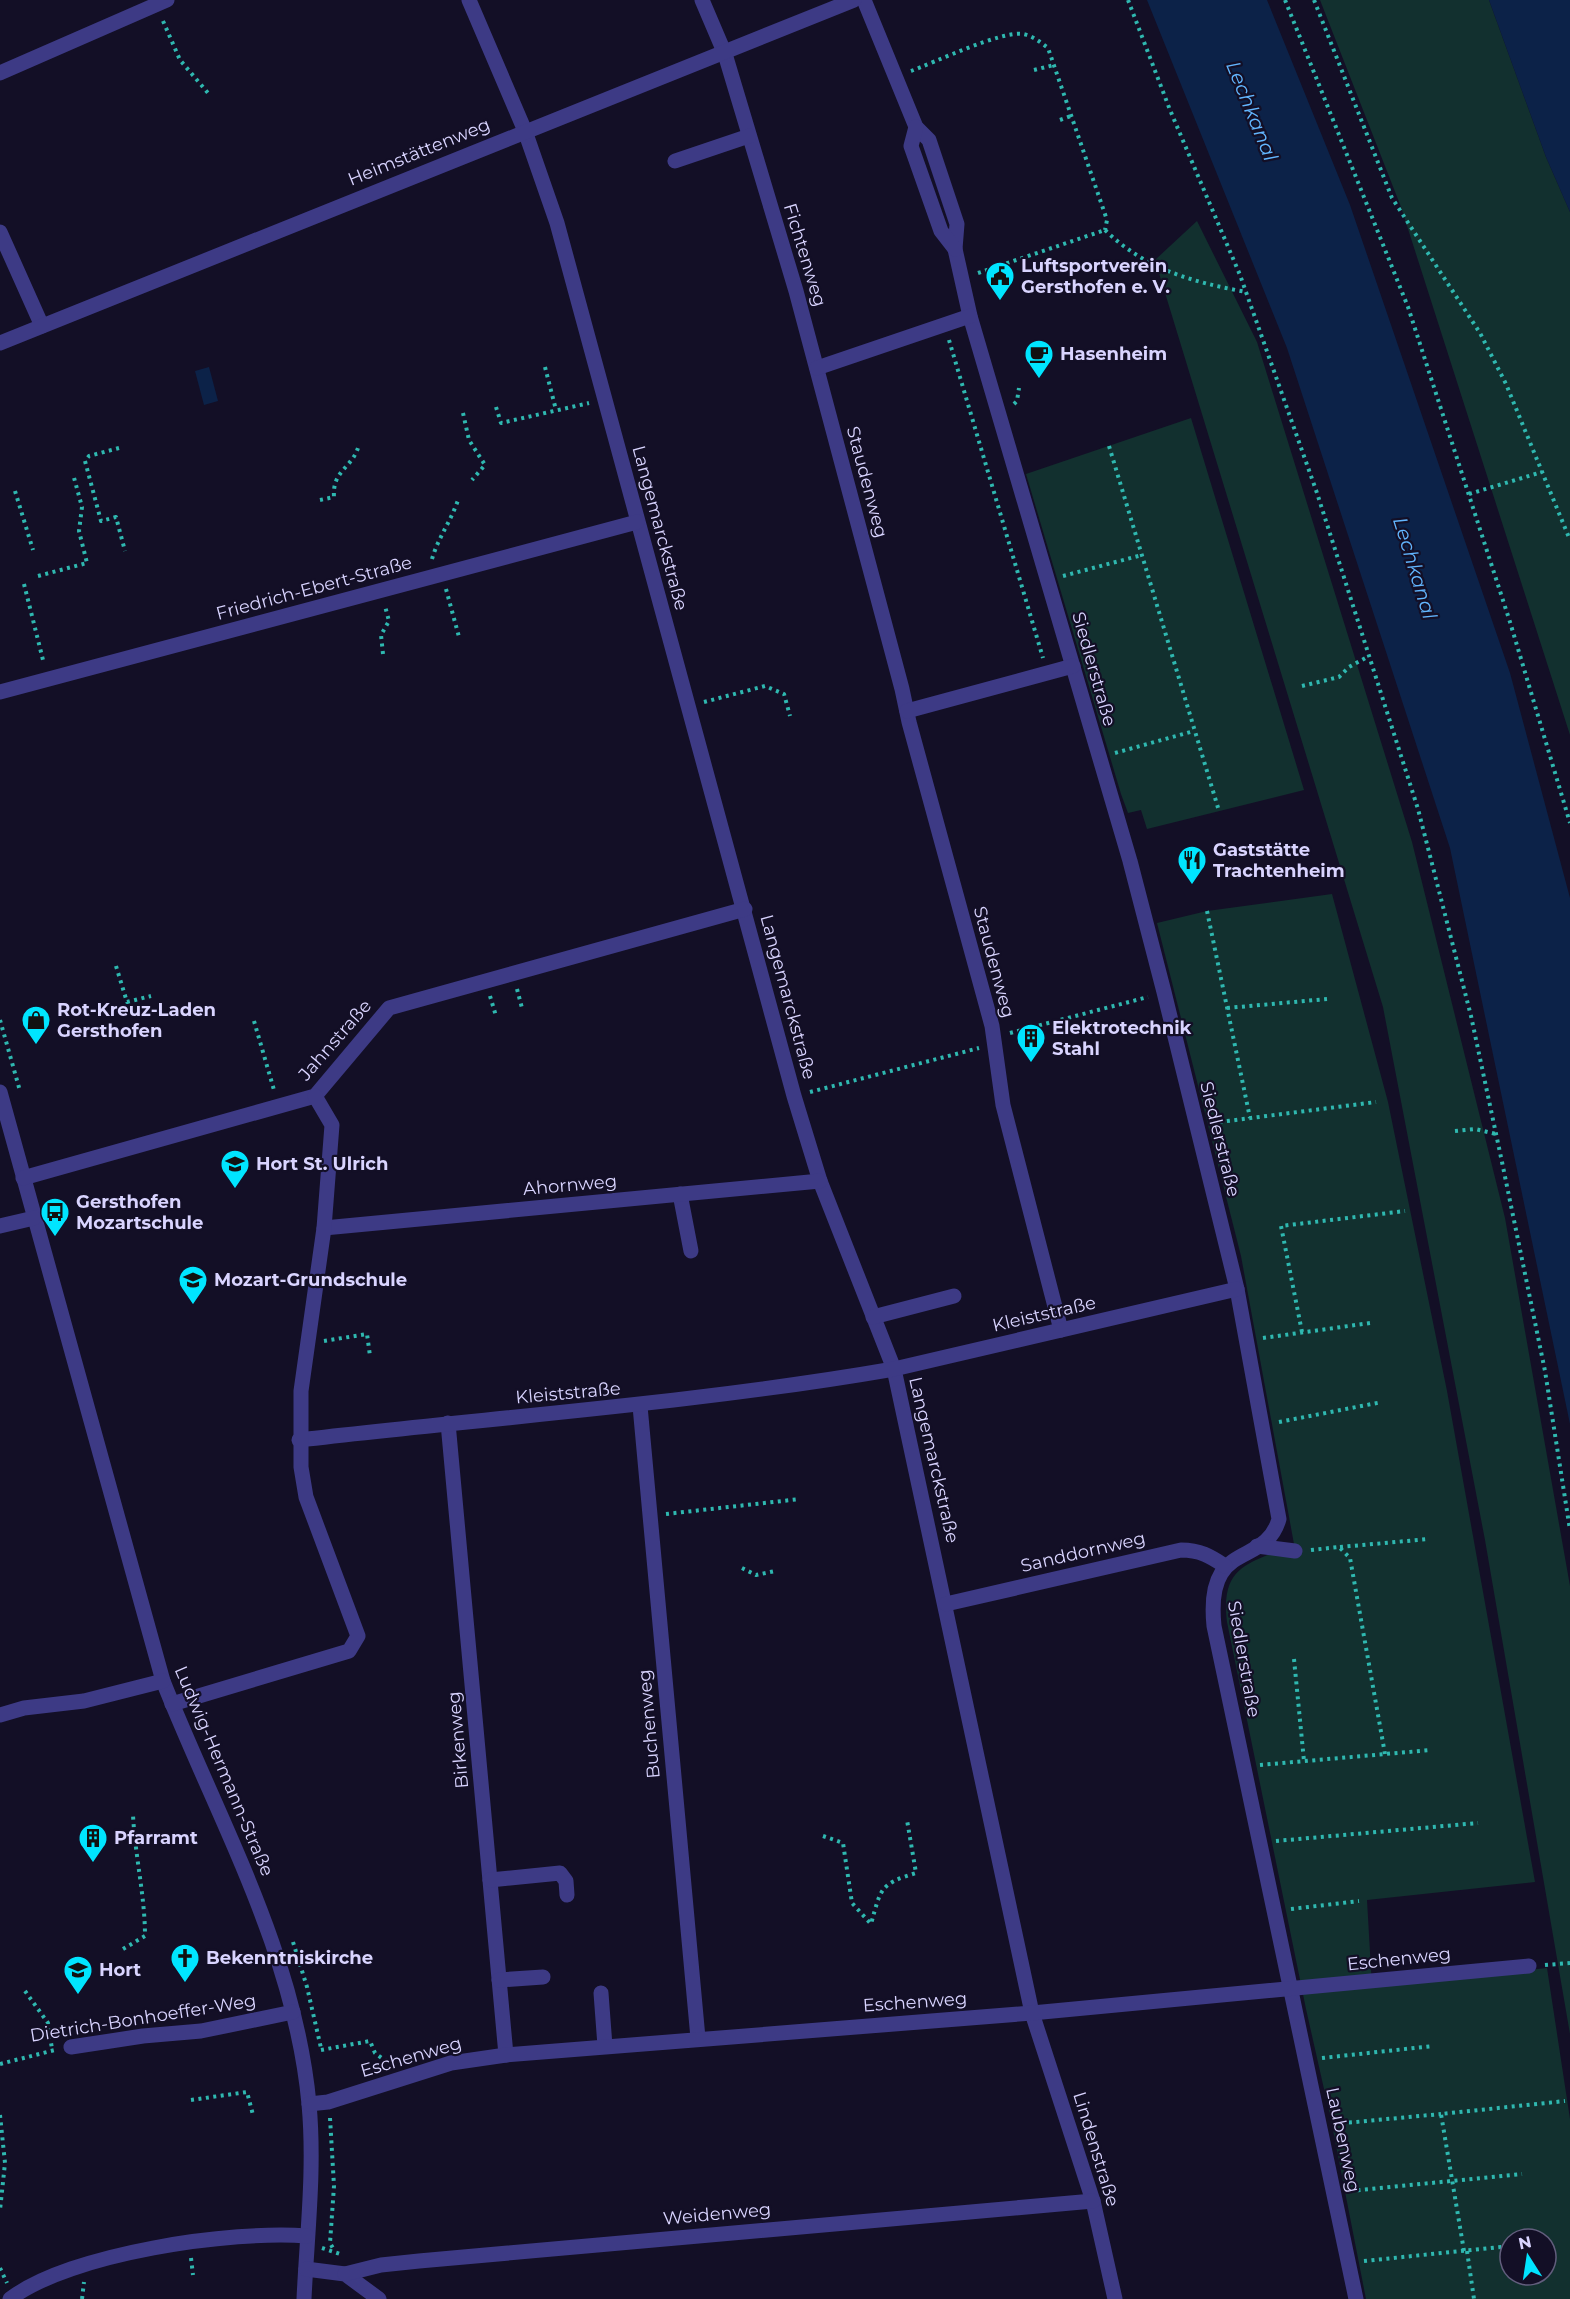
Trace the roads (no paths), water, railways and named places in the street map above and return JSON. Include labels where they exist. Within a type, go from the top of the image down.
[{"type":"street","name":"Langemarckstraße","points":[[469,0],[525,131],[557,223],[794,1096],[820,1181],[894,1369],[1032,2013]]},
{"type":"street","name":"Fichtenweg","points":[[702,0],[724,54],[817,368]]},
{"type":"street","name":"Heimstättenweg","points":[[0,343],[854,0]]},
{"type":"street","name":"Siedlerstraße","points":[[864,0],[916,127],[929,140],[957,224],[956,249],[970,316],[1100,757],[1164,992],[1237,1289],[1279,1519],[1276,1530],[1257,1546],[1225,1566],[1216,1582],[1213,1610],[1292,1989]]},
{"type":"street","points":[[0,73],[161,2]]},
{"type":"street","points":[[675,161],[749,136]]},
{"type":"street","points":[[0,232],[42,326]]},
{"type":"street","points":[[817,368],[970,316]]},
{"type":"street","name":"Staudenweg","points":[[817,368],[994,1038],[1003,1105],[1061,1330]]},
{"type":"street","name":"Friedrich-Ebert-Straße","points":[[0,692],[638,522]]},
{"type":"street","points":[[907,711],[1073,666]]},
{"type":"street","name":"Jahnstraße","points":[[23,1178],[315,1096],[389,1008],[745,909]]},
{"type":"street","name":"Ludwig-Hermann-Straße","points":[[0,1092],[163,1681],[254,1890],[284,1977],[293,2012],[309,2104],[311,2168],[304,2299]]},
{"type":"street","points":[[172,1704],[349,1651],[358,1636],[306,1497],[299,1440],[301,1391],[324,1228],[332,1125],[315,1096]]},
{"type":"street","name":"Ahornweg","points":[[324,1228],[820,1181]]},
{"type":"street","points":[[680,1194],[691,1251]]},
{"type":"street","points":[[0,1226],[34,1218]]},
{"type":"street","name":"Kleiststraße","points":[[299,1440],[448,1423],[640,1406],[894,1369],[1237,1289]]},
{"type":"street","points":[[873,1317],[954,1296]]},
{"type":"street","name":"Buchenweg","points":[[640,1406],[698,2038]]},
{"type":"street","name":"Birkenweg","points":[[448,1423],[506,2055]]},
{"type":"street","points":[[1257,1546],[1295,1551]]},
{"type":"street","name":"Sanddornweg","points":[[946,1604],[1181,1550],[1195,1550],[1207,1554],[1225,1566]]},
{"type":"street","points":[[0,1715],[24,1708],[84,1701],[163,1681]]},
{"type":"street","points":[[490,1880],[560,1874],[566,1881],[567,1895]]},
{"type":"street","name":"Eschenweg","points":[[309,2104],[328,2102],[451,2063],[506,2055],[1032,2013],[1529,1966]]},
{"type":"street","points":[[499,1980],[543,1977]]},
{"type":"street","name":"Laubenweg","points":[[1292,1989],[1356,2299]]},
{"type":"street","points":[[601,1993],[605,2046]]},
{"type":"street","name":"Dietrich-Bonhoeffer-Weg","points":[[71,2047],[142,2036],[201,2031],[293,2012]]},
{"type":"street","name":"Lindenstraße","points":[[1032,2013],[1093,2200],[1115,2299]]},
{"type":"street","name":"Weidenweg","points":[[345,2274],[381,2265],[419,2261],[1093,2200]]},
{"type":"street","points":[[10,2299],[63,2273],[150,2248],[276,2233],[308,2236]]},
{"type":"street","points":[[306,2269],[345,2274],[379,2299]]},
{"type":"water","name":"Lechkanal","points":[[1147,0],[1267,0],[1350,205],[1510,673],[1570,898],[1570,1424],[1450,848],[1287,348]]},
{"type":"water","points":[[1489,0],[1570,0],[1570,212],[1546,157]]},
{"type":"water","points":[[209,367],[218,401],[204,405],[195,371]]},
{"type":"place","name":"Luftsportverein Gersthofen e. V.","points":[[1000,302]]},
{"type":"place","name":"Hasenheim","points":[[1039,380]]},
{"type":"place","name":"Gaststätte Trachtenheim","points":[[1192,886]]},
{"type":"place","name":"Rot-Kreuz-Laden Gersthofen","points":[[36,1046]]},
{"type":"place","name":"Elektrotechnik Stahl","points":[[1031,1064]]},
{"type":"place","name":"Hort St. Ulrich","points":[[235,1190]]},
{"type":"place","name":"Gersthofen Mozartschule","points":[[55,1238]]},
{"type":"place","name":"Mozart-Grundschule","points":[[193,1306]]},
{"type":"place","name":"Pfarramt","points":[[93,1864]]},
{"type":"place","name":"Bekenntniskirche","points":[[185,1984]]},
{"type":"place","name":"Hort","points":[[78,1996]]}]
